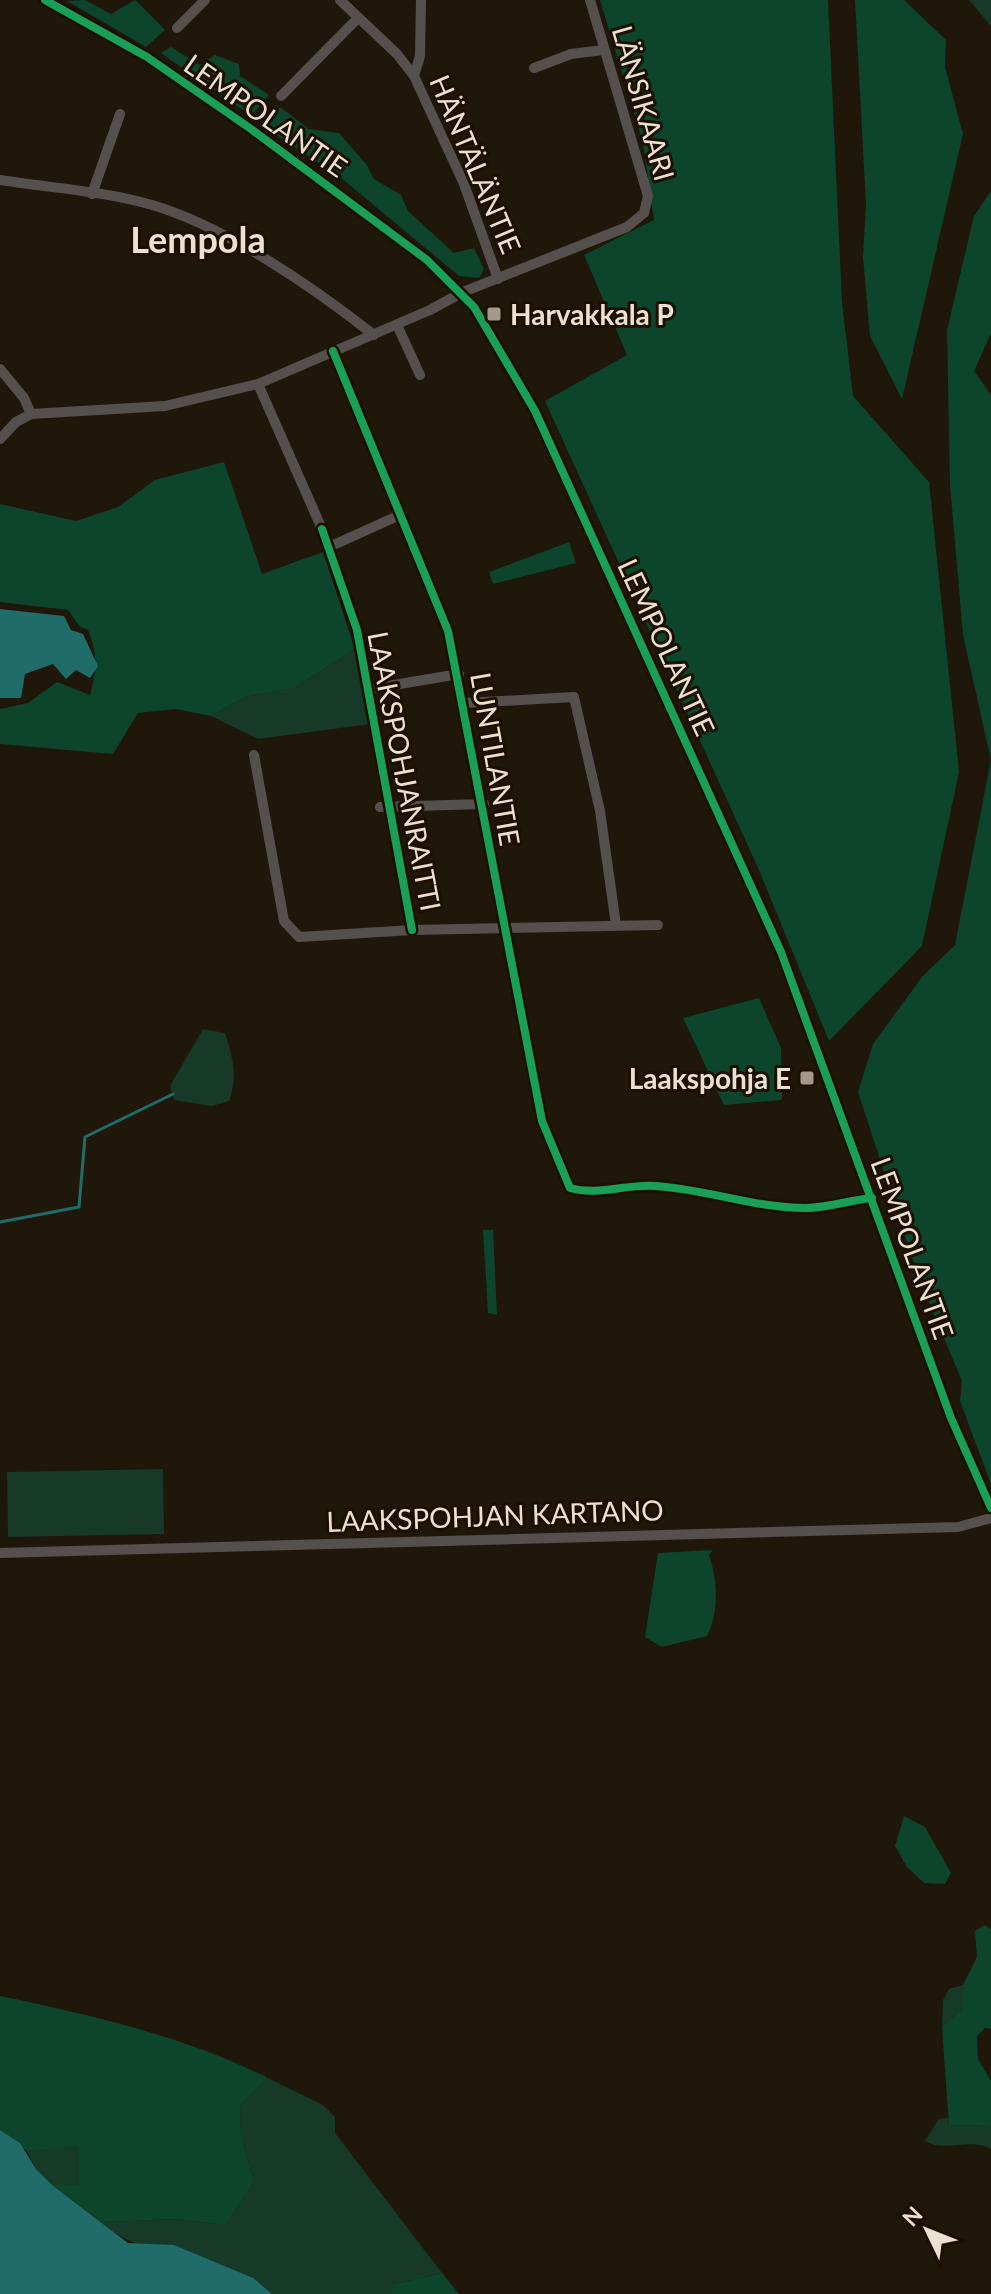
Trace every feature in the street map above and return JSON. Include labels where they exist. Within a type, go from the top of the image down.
[{"type":"street","name":"LEMPOLANTIE","points":[[45,0],[147,57],[389,230],[463,292],[504,354],[535,411],[781,952],[951,1418],[991,1508]]},
{"type":"street","points":[[177,28],[205,0]]},
{"type":"street","name":"HÄNTÄLÄNTIE","points":[[340,0],[414,76],[464,184],[498,279]]},
{"type":"street","points":[[414,76],[420,56],[421,0]]},
{"type":"street","name":"LÄNSIKAARI","points":[[31,414],[165,406],[258,384],[397,325],[463,292],[627,227],[644,213],[648,196],[590,0]]},
{"type":"street","points":[[281,96],[358,18]]},
{"type":"street","points":[[534,68],[551,60],[603,50]]},
{"type":"street","points":[[92,194],[120,114]]},
{"type":"street","points":[[0,180],[149,204],[208,228],[311,289],[374,335]]},
{"type":"street","points":[[397,325],[420,375]]},
{"type":"street","name":"LUNTILANTIE","points":[[333,351],[438,599],[459,674],[542,1121],[562,1177],[570,1188],[586,1192],[641,1185],[693,1188],[768,1205],[808,1208],[872,1198]]},
{"type":"street","points":[[0,369],[24,398],[31,414],[0,439]]},
{"type":"street","points":[[258,384],[322,529]]},
{"type":"street","points":[[329,547],[402,514]]},
{"type":"street","points":[[370,689],[459,674]]},
{"type":"street","points":[[465,703],[574,697],[600,811],[616,925]]},
{"type":"street","points":[[254,755],[284,921],[299,937],[658,925]]},
{"type":"street","points":[[380,807],[484,804]]},
{"type":"street","name":"LAAKSPOHJAN KARTANO","points":[[0,1553],[958,1527],[991,1518]]},
{"type":"green space","points":[[85,0],[111,14],[135,0],[165,30],[146,47],[67,1]]},
{"type":"green space","points":[[600,0],[828,0],[842,302],[853,396],[929,482],[959,772],[922,946],[829,1041],[759,870],[545,401],[627,355],[584,255],[654,220],[643,143]]},
{"type":"green space","points":[[855,0],[904,0],[946,40],[945,67],[963,134],[902,399],[870,336],[863,257],[866,204]]},
{"type":"green space","points":[[969,0],[991,0],[991,26]]},
{"type":"green space","points":[[171,47],[200,65],[215,55],[239,64],[240,76],[269,95],[251,116],[161,53]]},
{"type":"green space","points":[[280,107],[309,129],[339,133],[366,164],[374,179],[401,195],[408,211],[454,253],[474,248],[484,269],[479,278],[459,276],[340,177],[264,127]]},
{"type":"green space","points":[[991,191],[991,333],[974,371],[991,395],[991,760],[963,635],[950,485],[947,330],[974,216]]},
{"type":"green space","points":[[224,462],[262,574],[323,552],[355,649],[294,688],[245,697],[211,716],[176,709],[138,713],[113,754],[0,744],[0,709],[28,703],[57,682],[90,695],[95,662],[88,630],[79,626],[68,610],[0,602],[0,504],[76,521],[118,507],[155,480]]},
{"type":"green space","points":[[569,542],[576,563],[493,584],[489,572]]},
{"type":"green space","points":[[355,649],[370,724],[258,739],[211,716],[245,697],[294,688]]},
{"type":"green space","points":[[991,760],[991,1484],[960,1401],[962,1381],[919,1279],[858,1092],[873,1044],[922,977],[955,945]]},
{"type":"green space","points":[[759,998],[781,1048],[782,1100],[724,1105],[683,1018]]},
{"type":"green space","points":[[203,1029],[225,1033],[233,1067],[229,1101],[212,1106],[174,1100],[170,1086]]},
{"type":"green space","points":[[483,1230],[493,1230],[497,1315],[488,1313]]},
{"type":"green space","points":[[163,1469],[164,1534],[8,1537],[7,1472]]},
{"type":"green space","points":[[713,1550],[709,1555],[714,1575],[715,1607],[707,1636],[662,1647],[645,1637],[658,1553]]},
{"type":"green space","points":[[904,1816],[925,1827],[951,1873],[945,1884],[924,1883],[907,1867],[895,1846]]},
{"type":"green space","points":[[984,1925],[991,1929],[991,2029],[985,2028],[977,2036],[978,2059],[991,2081],[991,2126],[949,2125],[942,2027],[963,2008],[963,1985],[977,1957],[975,1931]]},
{"type":"green space","points":[[963,1985],[963,2008],[942,2027],[943,2000],[949,1989]]},
{"type":"green space","points":[[0,1996],[103,2019],[170,2039],[268,2078],[240,2105],[241,2137],[254,2181],[226,2225],[178,2219],[101,2222],[52,2185],[79,2185],[78,2146],[27,2151],[0,2130]]},
{"type":"green space","points":[[268,2078],[323,2105],[335,2117],[335,2133],[442,2273],[395,2284],[390,2294],[272,2294],[253,2281],[231,2272],[141,2246],[101,2222],[178,2219],[226,2225],[254,2181],[241,2137],[240,2104]]},
{"type":"green space","points":[[948,2117],[949,2125],[991,2126],[991,2149],[975,2144],[941,2146],[925,2141],[938,2120]]},
{"type":"green space","points":[[78,2145],[79,2185],[52,2185],[36,2169],[27,2151]]},
{"type":"green space","points":[[442,2273],[459,2294],[390,2294],[395,2284]]},
{"type":"water","points":[[0,609],[64,616],[71,630],[83,634],[98,666],[90,678],[76,670],[66,679],[53,664],[25,674],[21,698],[0,698]]},
{"type":"water","points":[[0,2130],[20,2143],[36,2169],[52,2185],[128,2243],[174,2245],[253,2278],[272,2294],[0,2294]]},
{"type":"waterway","points":[[0,1222],[79,1207],[85,1137],[173,1094]]},
{"type":"cycle path","points":[[45,0],[147,57],[251,129],[427,260],[474,307],[535,411],[781,952],[951,1418],[991,1508]]},
{"type":"cycle path","points":[[333,351],[448,631],[542,1121],[570,1188],[591,1191],[655,1186],[768,1205],[806,1208],[872,1198]]},
{"type":"cycle path","name":"LAAKSPOHJANRAITTI","points":[[322,529],[357,630],[412,930]]},
{"type":"place","name":"Harvakkala P","points":[[494,314]]},
{"type":"place","name":"Laakspohja E","points":[[807,1078]]},
{"type":"district","name":"Lempola","points":[[198,239]]}]
